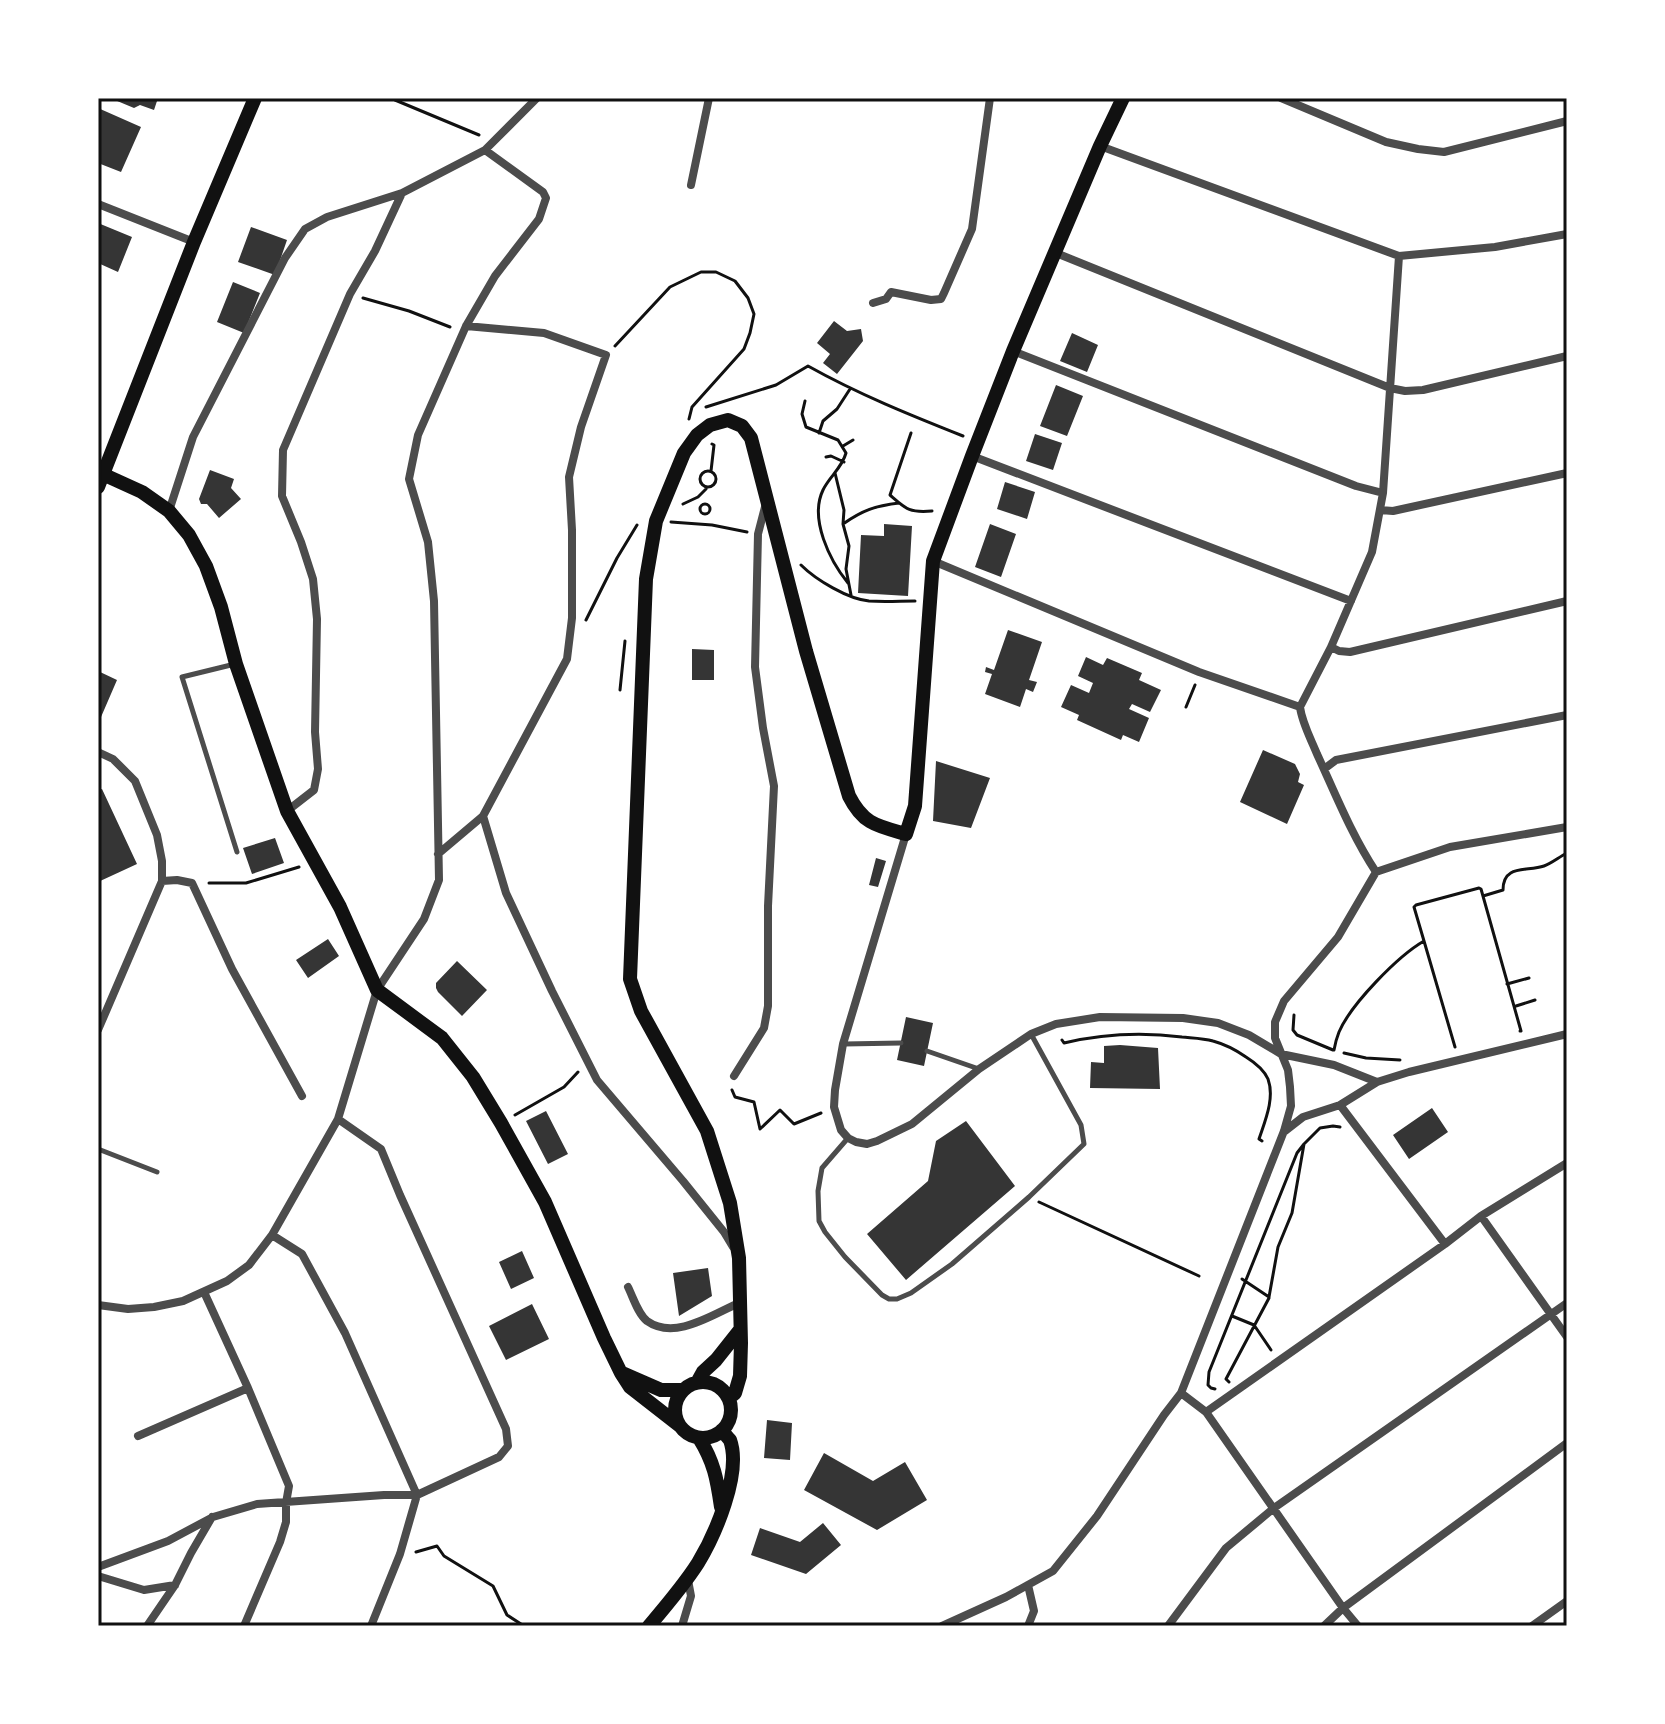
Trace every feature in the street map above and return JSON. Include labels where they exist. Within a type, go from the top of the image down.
[{"type":"main road","points":[[255,98],[100,478],[142,492],[169,511],[189,535],[206,566],[221,607],[236,664],[287,811],[340,907],[377,990],[442,1038],[473,1077],[545,1202],[604,1338],[630,1387],[691,1436],[699,1438],[715,1435],[722,1430],[731,1415],[729,1398],[724,1390],[707,1381],[698,1381],[682,1390],[674,1408],[680,1426]]},
{"type":"main road","points":[[729,1398],[735,1393],[740,1376],[739,1258],[730,1203],[707,1131],[641,1011],[630,979],[646,579],[656,521],[684,453],[697,435],[710,425],[728,420],[742,426],[751,438],[806,651],[849,796],[864,819],[882,828],[906,834],[915,806],[933,561],[1013,351],[1123,98]]},
{"type":"main road","points":[[698,1381],[739,1331]]},
{"type":"main road","points":[[621,1373],[661,1390],[682,1390]]},
{"type":"main road","points":[[649,1626],[687,1579],[710,1542],[730,1490],[733,1464],[729,1440],[722,1430]]},
{"type":"main road","points":[[699,1438],[717,1479],[721,1512]]},
{"type":"street","points":[[169,511],[193,437],[285,258],[305,229],[327,217],[402,193],[485,150],[537,98]]},
{"type":"street","points":[[691,185],[709,98]]},
{"type":"street","points":[[873,303],[886,299],[891,292],[941,299],[972,229],[990,98]]},
{"type":"street","points":[[1281,98],[1386,142],[1431,151],[1444,152],[1567,121]]},
{"type":"street","points":[[1100,146],[1399,256],[1495,247],[1567,234]]},
{"type":"street","points":[[98,1305],[128,1309],[183,1301],[227,1281],[249,1265],[272,1235],[338,1119],[377,990],[424,919],[439,880],[434,601],[428,542],[409,479],[418,435],[466,326],[495,276],[539,219],[546,198],[543,192],[485,150]]},
{"type":"street","points":[[287,811],[314,790],[318,769],[315,732],[317,619],[313,579],[282,496],[283,450],[350,294],[375,251],[402,193]]},
{"type":"street","points":[[98,204],[194,242]]},
{"type":"street","points":[[1056,253],[1390,388],[1423,390],[1567,356]]},
{"type":"street","points":[[1376,872],[1324,769],[1301,717],[1300,707],[1331,647],[1372,552],[1383,493],[1399,256]]},
{"type":"street","points":[[438,854],[483,816],[567,659],[572,603],[569,477],[581,427],[606,355],[544,333],[466,326]]},
{"type":"street","points":[[1013,351],[1356,486],[1383,493]]},
{"type":"street","points":[[972,456],[1351,601]]},
{"type":"street","points":[[1380,510],[1393,511],[1567,473]]},
{"type":"street","points":[[734,1076],[764,1028],[768,1006],[768,906],[774,786],[755,667],[758,534],[767,498]]},
{"type":"street","points":[[933,561],[1199,672],[1300,707]]},
{"type":"street","points":[[1331,647],[1350,652],[1567,601]]},
{"type":"street","points":[[1324,769],[1336,760],[1567,715]]},
{"type":"street","points":[[98,752],[113,759],[135,781],[157,835],[162,861],[162,881],[98,1030]]},
{"type":"street","points":[[483,816],[506,893],[597,1080],[724,1232],[739,1258]]},
{"type":"street","points":[[942,1626],[1053,1571],[1112,1494],[1181,1393],[1284,1131],[1291,1106],[1288,1070],[1275,1038],[1275,1022],[1284,1001],[1338,937],[1376,872],[1450,847],[1567,827]]},
{"type":"street","points":[[906,834],[843,1044],[834,1107],[841,1130],[848,1138],[867,1144],[892,1135],[912,1124],[979,1069],[1031,1034],[1056,1024],[1100,1017],[1183,1018],[1218,1023],[1249,1035],[1281,1054],[1334,1065],[1377,1082]]},
{"type":"street","points":[[162,881],[192,883],[232,969],[302,1096]]},
{"type":"street","points":[[1284,1131],[1303,1117],[1340,1105],[1377,1082],[1567,1034]]},
{"type":"street","points":[[1340,1105],[1445,1244]]},
{"type":"street","points":[[98,1567],[168,1541],[213,1517],[257,1504],[417,1495],[499,1457],[508,1446],[506,1429],[381,1149],[338,1119]]},
{"type":"street","points":[[1206,1412],[1481,1216],[1567,1163]]},
{"type":"street","points":[[1481,1216],[1567,1337]]},
{"type":"street","points":[[272,1235],[302,1254],[345,1333],[417,1495],[400,1554],[371,1626]]},
{"type":"street","points":[[628,1287],[645,1319],[661,1327],[684,1327],[739,1303]]},
{"type":"street","points":[[204,1292],[289,1486],[286,1522],[280,1542],[244,1626]]},
{"type":"street","points":[[1168,1626],[1226,1548],[1274,1508],[1567,1303]]},
{"type":"street","points":[[138,1436],[248,1388]]},
{"type":"street","points":[[1181,1393],[1206,1412],[1358,1626]]},
{"type":"street","points":[[1324,1626],[1343,1608],[1567,1443]]},
{"type":"street","points":[[147,1626],[175,1585],[213,1517]]},
{"type":"street","points":[[98,1576],[144,1590],[175,1585]]},
{"type":"street","points":[[682,1626],[691,1596],[687,1579]]},
{"type":"street","points":[[1028,1585],[1034,1611],[1028,1626]]},
{"type":"street","points":[[1532,1626],[1567,1601]]},
{"type":"lane","points":[[236,664],[182,677],[237,852]]},
{"type":"lane","points":[[848,1138],[822,1168],[818,1191],[819,1221],[845,1257],[882,1295],[897,1299],[911,1293],[952,1264],[1084,1144],[1081,1125],[1031,1034]]},
{"type":"lane","points":[[843,1044],[901,1043]]},
{"type":"lane","points":[[927,1051],[979,1069]]},
{"type":"lane","points":[[98,1149],[157,1172]]},
{"type":"path","points":[[395,99],[493,141]]},
{"type":"path","points":[[606,355],[670,287],[701,272],[716,272],[735,281],[748,298],[754,314],[750,333],[744,349],[692,407],[689,419]]},
{"type":"path","points":[[350,294],[450,327],[466,326]]},
{"type":"path","points":[[725,402],[776,385],[808,366],[850,389],[978,441]]},
{"type":"path","points":[[819,433],[823,421],[837,409],[850,389]]},
{"type":"path","points":[[805,401],[802,414],[806,427],[838,440],[846,453],[844,462],[823,491],[818,510],[830,555],[848,583]]},
{"type":"path","points":[[911,433],[890,495],[906,509],[932,511]]},
{"type":"path","points":[[842,447],[853,440]]},
{"type":"path","points":[[710,441],[714,445],[711,471]]},
{"type":"path","points":[[826,457],[844,462]]},
{"type":"path","points":[[679,505],[703,494],[707,487],[712,486],[716,480],[711,471],[705,471],[700,477],[700,482],[707,487]]},
{"type":"path","points":[[835,473],[849,546],[846,569],[851,595]]},
{"type":"path","points":[[696,498],[702,505]]},
{"type":"path","points":[[843,524],[864,510],[899,503]]},
{"type":"path","points":[[586,621],[617,558],[634,528],[643,520],[712,525],[758,534]]},
{"type":"path","points":[[783,563],[796,560],[833,588],[866,601],[931,601]]},
{"type":"path","points":[[1186,707],[1193,689]]},
{"type":"path","points":[[1483,896],[1503,890],[1509,874],[1523,868],[1544,866],[1567,853]]},
{"type":"path","points":[[192,883],[246,883],[314,863]]},
{"type":"path","points":[[1455,1047],[1414,907],[1479,888],[1521,1031],[1508,1034]]},
{"type":"path","points":[[1334,1050],[1339,1031],[1356,1006],[1395,962],[1424,941]]},
{"type":"path","points":[[1507,984],[1529,978]]},
{"type":"path","points":[[1514,1006],[1535,1000]]},
{"type":"path","points":[[1295,1009],[1294,1033],[1306,1040],[1366,1058],[1407,1059]]},
{"type":"path","points":[[1062,1040],[1064,1043],[1103,1036],[1172,1035],[1214,1041],[1239,1052],[1251,1059],[1267,1078],[1270,1097],[1259,1139],[1262,1141]]},
{"type":"path","points":[[501,1123],[564,1087],[588,1060]]},
{"type":"path","points":[[734,1076],[730,1084],[735,1097],[754,1102],[760,1129],[780,1110],[794,1124],[834,1107]]},
{"type":"path","points":[[1220,1388],[1208,1385],[1209,1372],[1295,1152],[1320,1128],[1341,1127]]},
{"type":"path","points":[[1226,1386],[1232,1383],[1226,1379],[1269,1297],[1278,1247],[1292,1213],[1304,1144]]},
{"type":"path","points":[[1029,1197],[1199,1276]]},
{"type":"path","points":[[1244,1280],[1269,1297]]},
{"type":"path","points":[[1232,1316],[1254,1325],[1273,1353]]},
{"type":"path","points":[[400,1554],[437,1546],[444,1556],[493,1586],[507,1615],[524,1626]]},
{"type":"building","points":[[110,98],[158,98],[154,110],[140,105],[134,108]]},
{"type":"building","points":[[98,108],[141,127],[121,172],[98,163]]},
{"type":"building","points":[[98,223],[132,237],[118,272],[98,263]]},
{"type":"building","points":[[251,227],[287,240],[275,275],[238,262]]},
{"type":"building","points":[[233,282],[260,293],[244,333],[217,322]]},
{"type":"building","points":[[834,321],[847,331],[861,329],[863,341],[837,374],[823,363],[830,354],[817,343]]},
{"type":"building","points":[[1072,333],[1098,345],[1087,372],[1060,361]]},
{"type":"building","points":[[1056,385],[1083,396],[1067,436],[1040,426]]},
{"type":"building","points":[[1035,434],[1062,443],[1053,470],[1026,461]]},
{"type":"building","points":[[210,470],[234,479],[231,488],[241,499],[219,518],[199,499]]},
{"type":"building","points":[[1005,482],[1035,492],[1027,519],[997,509]]},
{"type":"building","points":[[884,524],[912,526],[908,596],[858,593],[861,535],[884,536]]},
{"type":"building","points":[[990,524],[1016,534],[1001,577],[975,567]]},
{"type":"building","points":[[1008,630],[1042,642],[1029,680],[1037,682],[1033,692],[1026,689],[1020,707],[985,694],[992,674],[985,672],[986,667],[994,670]]},
{"type":"building","points":[[692,649],[714,650],[714,680],[692,680]]},
{"type":"building","points":[[1086,657],[1103,665],[1107,658],[1142,673],[1139,680],[1161,690],[1150,712],[1132,704],[1129,709],[1149,718],[1139,742],[1123,735],[1121,740],[1077,720],[1079,715],[1061,707],[1071,685],[1089,693],[1093,683],[1078,676]]},
{"type":"building","points":[[98,671],[117,680],[98,724]]},
{"type":"building","points":[[1263,750],[1295,764],[1300,774],[1298,782],[1304,785],[1287,824],[1240,802]]},
{"type":"building","points":[[936,761],[990,778],[971,828],[933,821]]},
{"type":"building","points":[[102,789],[137,864],[98,882],[98,790]]},
{"type":"building","points":[[275,838],[284,863],[252,874],[243,848]]},
{"type":"building","points":[[876,858],[886,861],[878,887],[869,885]]},
{"type":"building","points":[[328,939],[339,956],[308,978],[296,960]]},
{"type":"building","points":[[457,961],[487,990],[462,1016],[436,988],[436,983]]},
{"type":"building","points":[[906,1017],[933,1023],[924,1066],[897,1060]]},
{"type":"building","points":[[1104,1046],[1158,1048],[1160,1089],[1090,1088],[1091,1062],[1104,1063]]},
{"type":"building","points":[[1432,1108],[1448,1132],[1409,1159],[1393,1135]]},
{"type":"building","points":[[546,1111],[568,1154],[548,1164],[526,1121]]},
{"type":"building","points":[[966,1121],[1015,1186],[906,1280],[867,1234],[928,1181],[936,1141]]},
{"type":"building","points":[[522,1251],[534,1278],[511,1289],[499,1262]]},
{"type":"building","points":[[708,1268],[712,1296],[679,1316],[673,1273]]},
{"type":"building","points":[[532,1304],[549,1339],[506,1360],[489,1326]]},
{"type":"building","points":[[767,1420],[792,1423],[790,1460],[764,1458]]},
{"type":"building","points":[[824,1453],[873,1481],[905,1462],[927,1500],[877,1530],[804,1490]]},
{"type":"building","points":[[823,1523],[841,1545],[806,1574],[751,1555],[760,1528],[800,1542]]}]
